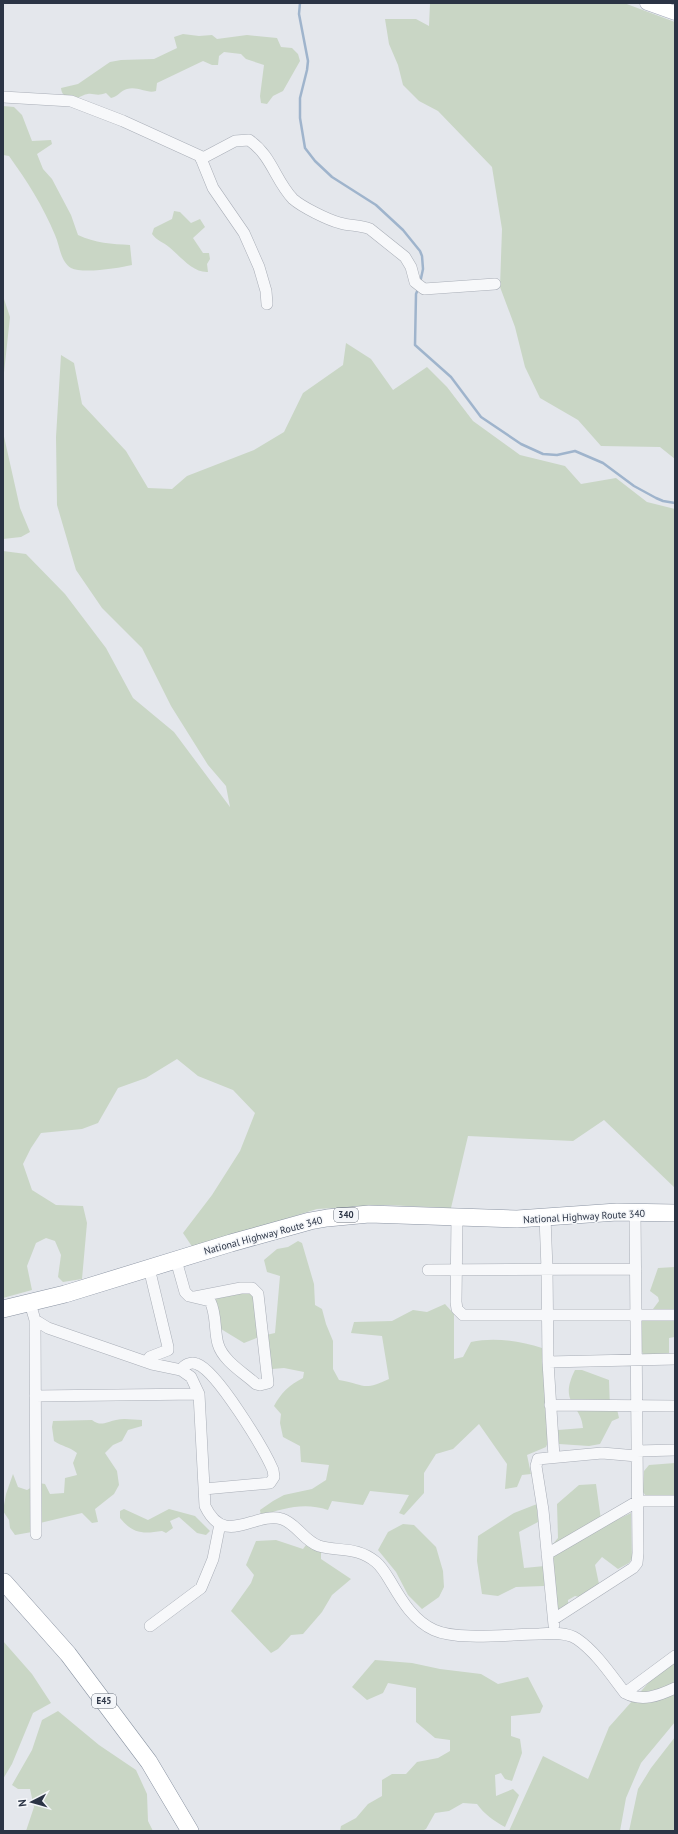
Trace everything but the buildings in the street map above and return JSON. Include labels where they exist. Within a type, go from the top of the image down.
[{"type":"highway","name":"National Highway Route 340","points":[[3,1309],[30,1303],[310,1221],[334,1217],[369,1214],[501,1219],[635,1212],[675,1213]]},
{"type":"highway","name":"E45","points":[[4,1582],[68,1654],[149,1762],[190,1831]]},
{"type":"main road","points":[[647,3],[675,13]]},
{"type":"street","points":[[3,97],[72,101],[123,121],[200,156],[213,188],[244,233],[259,267],[266,292],[267,304]]},
{"type":"street","points":[[201,159],[235,141],[249,140],[273,165],[282,185],[294,200],[339,223],[365,227],[370,230],[405,257],[411,267],[415,282],[420,288],[424,290],[495,284]]},
{"type":"street","points":[[554,1619],[633,1568],[637,1563],[638,1501],[635,1212]]},
{"type":"street","points":[[457,1217],[458,1269],[456,1302],[457,1309],[463,1315],[675,1315]]},
{"type":"street","points":[[545,1217],[548,1362],[554,1457]]},
{"type":"street","points":[[176,1260],[185,1292],[189,1296],[207,1299],[212,1306],[218,1344],[225,1357],[256,1384],[260,1386],[268,1383],[258,1294],[252,1288],[241,1288],[196,1297]]},
{"type":"street","points":[[146,1362],[150,1357],[168,1350],[149,1268]]},
{"type":"street","points":[[428,1270],[547,1268],[636,1269]]},
{"type":"street","points":[[30,1303],[35,1320],[36,1534]]},
{"type":"street","points":[[35,1320],[48,1328],[146,1362],[181,1370],[191,1377],[199,1394],[205,1506],[208,1512],[220,1524],[233,1526],[268,1519],[282,1519],[289,1523],[311,1542],[319,1546],[358,1551],[376,1562],[384,1570],[406,1606],[418,1620],[434,1630],[462,1636],[555,1634],[576,1638],[589,1648],[625,1693],[634,1697],[653,1697],[675,1688]]},
{"type":"street","points":[[548,1362],[675,1359]]},
{"type":"street","points":[[181,1370],[184,1366],[191,1363],[196,1363],[216,1381],[244,1418],[273,1470],[274,1477],[270,1483],[204,1489]]},
{"type":"street","points":[[35,1396],[199,1394]]},
{"type":"street","points":[[550,1405],[675,1406]]},
{"type":"street","points":[[555,1634],[548,1554],[536,1466],[538,1459],[602,1453],[637,1454],[675,1450]]},
{"type":"street","points":[[548,1554],[638,1501],[675,1501]]},
{"type":"street","points":[[150,1626],[201,1588],[213,1559],[220,1524]]},
{"type":"street","points":[[625,1693],[675,1656]]},
{"type":"green space","points":[[430,3],[624,3],[675,22],[675,459],[660,447],[601,446],[578,420],[540,398],[525,367],[515,327],[500,287],[502,229],[492,167],[438,111],[419,101],[403,85],[398,65],[389,44],[385,19],[416,19],[429,26]]},
{"type":"green space","points":[[183,34],[199,36],[212,35],[217,39],[247,35],[277,38],[281,47],[292,48],[298,54],[300,61],[283,91],[273,96],[267,104],[261,103],[260,96],[264,65],[246,59],[241,54],[224,52],[219,56],[218,65],[212,65],[203,61],[157,83],[156,91],[153,92],[131,88],[111,98],[106,93],[98,95],[87,94],[78,98],[63,94],[61,88],[78,84],[110,62],[121,60],[154,59],[177,48],[174,37]]},
{"type":"green space","points":[[3,106],[14,107],[22,115],[32,141],[51,140],[52,144],[37,154],[43,169],[52,179],[71,215],[78,235],[84,238],[110,244],[130,245],[132,265],[110,269],[77,270],[67,265],[62,257],[57,239],[34,194],[9,156],[3,155]]},
{"type":"green space","points":[[174,211],[180,212],[191,223],[200,219],[205,227],[193,238],[203,253],[209,253],[210,259],[207,264],[208,272],[202,272],[192,267],[152,234],[154,228],[172,219]]},
{"type":"green space","points":[[3,296],[10,317],[3,382]]},
{"type":"green space","points":[[346,343],[371,359],[393,390],[427,367],[447,387],[473,421],[520,455],[565,466],[581,484],[616,478],[647,502],[675,509],[675,1188],[604,1120],[573,1141],[468,1136],[451,1208],[385,1205],[317,1209],[193,1248],[183,1233],[212,1195],[240,1151],[255,1113],[233,1090],[198,1076],[177,1059],[146,1078],[118,1088],[98,1123],[82,1129],[41,1133],[23,1164],[32,1190],[56,1205],[83,1206],[87,1223],[82,1279],[63,1282],[58,1277],[61,1255],[55,1241],[46,1238],[36,1243],[27,1266],[32,1290],[3,1298],[3,551],[26,554],[65,594],[106,648],[133,698],[174,732],[230,807],[226,786],[208,765],[171,706],[142,648],[102,608],[76,570],[57,505],[56,437],[61,355],[74,363],[82,404],[126,451],[148,488],[172,489],[187,476],[254,450],[284,432],[303,393],[343,365]]},
{"type":"green space","points":[[3,432],[20,508],[30,532],[21,537],[3,539]]},
{"type":"green space","points":[[298,1241],[302,1243],[314,1284],[315,1305],[322,1309],[333,1341],[333,1369],[339,1380],[368,1386],[389,1379],[382,1336],[351,1333],[354,1322],[392,1321],[413,1310],[427,1312],[445,1304],[454,1314],[454,1359],[463,1357],[471,1342],[507,1340],[542,1348],[548,1442],[546,1447],[527,1455],[531,1474],[522,1475],[517,1487],[505,1489],[507,1464],[479,1424],[453,1449],[436,1454],[424,1473],[424,1493],[404,1515],[399,1513],[409,1495],[370,1491],[363,1505],[332,1501],[328,1510],[311,1506],[302,1506],[286,1508],[261,1516],[260,1510],[273,1501],[284,1495],[312,1489],[326,1480],[329,1465],[301,1462],[300,1446],[283,1437],[280,1423],[281,1414],[274,1406],[286,1390],[303,1378],[304,1372],[284,1368],[272,1369],[266,1335],[275,1333],[280,1276],[267,1272],[264,1260],[277,1249],[288,1247]]},
{"type":"green space","points":[[675,1267],[675,1337],[669,1338],[669,1354],[643,1354],[641,1349],[641,1320],[659,1312],[653,1309],[659,1301],[658,1297],[650,1291],[658,1268]]},
{"type":"green space","points":[[252,1292],[256,1298],[259,1337],[244,1343],[221,1329],[215,1299],[217,1297]]},
{"type":"green space","points":[[575,1370],[582,1370],[609,1380],[610,1409],[617,1409],[619,1418],[612,1421],[600,1444],[589,1446],[559,1444],[558,1430],[583,1428],[579,1413],[570,1397],[569,1390],[570,1381]]},
{"type":"green space","points":[[119,1419],[142,1420],[142,1426],[128,1430],[122,1441],[113,1445],[105,1453],[117,1471],[119,1485],[114,1494],[95,1509],[98,1522],[92,1523],[82,1513],[40,1523],[32,1532],[15,1535],[10,1528],[9,1520],[3,1511],[6,1494],[13,1474],[18,1487],[27,1490],[39,1483],[45,1484],[50,1494],[64,1493],[65,1478],[77,1475],[73,1463],[77,1453],[54,1441],[52,1427],[53,1421],[92,1420],[101,1424]]},
{"type":"green space","points":[[675,1463],[675,1496],[646,1496],[643,1492],[644,1471],[649,1465]]},
{"type":"green space","points":[[596,1484],[602,1527],[631,1513],[632,1558],[629,1563],[618,1569],[602,1557],[595,1565],[599,1584],[579,1597],[575,1596],[568,1600],[568,1607],[558,1612],[552,1545],[558,1538],[557,1504],[579,1485]]},
{"type":"green space","points":[[537,1504],[538,1522],[519,1532],[524,1568],[545,1566],[544,1586],[516,1587],[498,1596],[482,1594],[477,1561],[478,1536],[514,1513]]},
{"type":"green space","points":[[124,1509],[148,1520],[169,1509],[195,1516],[210,1531],[206,1535],[197,1533],[179,1517],[170,1521],[173,1528],[166,1533],[162,1531],[139,1532],[129,1527],[120,1518],[120,1511]]},
{"type":"green space","points":[[403,1524],[414,1525],[436,1547],[443,1571],[444,1587],[439,1597],[422,1609],[408,1595],[396,1572],[378,1550],[388,1532]]},
{"type":"green space","points":[[276,1540],[303,1549],[306,1545],[321,1551],[321,1559],[351,1579],[332,1595],[322,1612],[303,1634],[291,1635],[278,1649],[271,1653],[231,1611],[251,1583],[254,1575],[246,1565],[256,1541]]},
{"type":"green space","points":[[3,1641],[32,1674],[51,1703],[33,1713],[12,1764],[3,1779]]},
{"type":"green space","points":[[675,1653],[675,1722],[641,1763],[626,1798],[620,1831],[509,1831],[543,1756],[588,1779],[609,1727]]},
{"type":"green space","points":[[375,1660],[412,1663],[440,1669],[481,1674],[498,1684],[528,1677],[543,1706],[540,1713],[511,1716],[511,1736],[520,1739],[522,1753],[512,1781],[505,1779],[501,1773],[495,1775],[496,1796],[513,1789],[519,1795],[505,1827],[490,1817],[477,1804],[463,1803],[449,1811],[435,1813],[426,1829],[422,1831],[340,1831],[341,1826],[356,1818],[368,1804],[382,1796],[382,1780],[392,1774],[406,1774],[417,1762],[438,1758],[450,1751],[450,1740],[435,1738],[416,1722],[416,1688],[388,1683],[383,1693],[367,1700],[352,1687]]},
{"type":"green space","points":[[58,1711],[99,1745],[136,1770],[147,1794],[148,1821],[153,1831],[26,1831],[34,1807],[30,1789],[18,1789],[12,1785],[32,1750],[42,1720]]},
{"type":"green space","points":[[675,1737],[675,1831],[629,1831],[638,1789],[651,1768]]},
{"type":"waterway","points":[[300,3],[299,14],[308,61],[300,98],[300,118],[305,148],[315,161],[332,177],[376,205],[403,230],[420,251],[422,256],[423,269],[420,283]]},
{"type":"waterway","points":[[418,289],[416,294],[415,345],[451,377],[481,417],[521,444],[543,454],[557,455],[575,451],[603,463],[634,486],[656,498],[675,503]]}]
